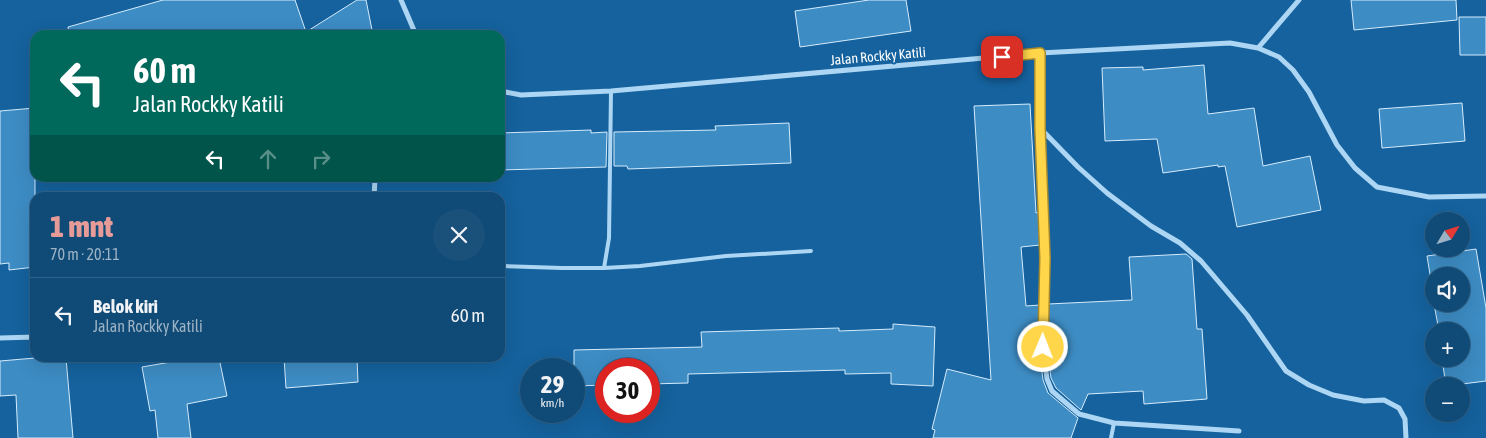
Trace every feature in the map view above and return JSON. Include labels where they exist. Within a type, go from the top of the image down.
[{"type":"street","points":[[401,0],[414,30]]},
{"type":"street","points":[[1258,48],[1299,0]]},
{"type":"street","name":"Jalan Rockky Katili","points":[[505,92],[521,95],[611,91],[1040,53],[1230,43],[1258,48],[1279,57],[1293,70],[1309,92],[1337,145],[1355,168],[1377,186],[1429,197],[1486,196]]},
{"type":"street","points":[[1040,53],[1040,128],[1045,258],[1043,347],[1047,379],[1052,391],[1079,414],[1114,423],[1239,430]]},
{"type":"street","points":[[1040,128],[1107,194],[1151,226],[1180,243],[1201,261],[1247,315],[1286,371],[1309,385],[1333,395],[1364,401],[1384,400],[1399,408],[1405,419],[1406,438]]},
{"type":"street","points":[[0,338],[30,337]]},
{"type":"lane","points":[[604,268],[610,238],[611,91]]},
{"type":"lane","points":[[505,266],[604,268],[640,266],[726,256],[811,251]]},
{"type":"lane","points":[[1110,438],[1114,423]]},
{"type":"building","points":[[163,0],[295,0],[305,30],[68,30],[68,27]]},
{"type":"building","points":[[357,0],[366,0],[372,30],[309,30]]},
{"type":"building","points":[[869,0],[906,0],[911,31],[800,47],[795,11]]},
{"type":"building","points":[[1351,0],[1456,0],[1457,20],[1354,30]]},
{"type":"building","points":[[1459,17],[1486,17],[1486,55],[1460,55]]},
{"type":"building","points":[[1204,65],[1208,114],[1254,108],[1263,166],[1310,156],[1321,210],[1237,227],[1225,166],[1218,167],[1218,165],[1163,173],[1157,139],[1105,141],[1102,68],[1143,67],[1143,70]]},
{"type":"building","points":[[1462,103],[1465,141],[1382,148],[1379,109]]},
{"type":"building","points":[[1030,104],[1036,213],[1039,212],[1040,245],[1021,247],[1026,306],[1040,305],[1039,348],[1043,380],[1048,393],[1078,418],[1071,438],[933,438],[935,430],[932,429],[947,369],[991,380],[974,106]]},
{"type":"building","points":[[30,108],[30,182],[35,182],[35,192],[30,192],[30,268],[9,270],[9,263],[0,264],[0,111]]},
{"type":"building","points":[[789,123],[791,163],[628,169],[627,166],[614,166],[614,132],[716,130],[715,126]]},
{"type":"building","points":[[591,130],[591,133],[607,132],[606,167],[505,170],[505,133]]},
{"type":"building","points":[[1476,249],[1486,308],[1486,381],[1470,383],[1470,377],[1445,377],[1443,367],[1470,367],[1470,322],[1437,322],[1435,312],[1470,312],[1470,267],[1429,267],[1427,258],[1470,258],[1470,250]]},
{"type":"building","points":[[1186,254],[1192,259],[1197,329],[1202,329],[1207,399],[1144,404],[1143,391],[1088,394],[1081,410],[1056,388],[1051,378],[1047,347],[1048,304],[1132,300],[1129,257]]},
{"type":"building","points":[[893,324],[935,327],[933,386],[891,384],[891,373],[845,374],[845,370],[688,374],[688,383],[660,384],[660,358],[595,358],[595,385],[585,386],[585,358],[574,358],[574,350],[702,347],[701,332],[839,328],[839,331],[893,329]]},
{"type":"building","points":[[30,358],[30,362],[66,362],[73,438],[18,438],[16,395],[0,396],[0,361]]},
{"type":"building","points":[[171,362],[220,362],[227,396],[187,404],[191,438],[158,438],[155,410],[150,411],[142,367]]},
{"type":"building","points":[[284,362],[357,362],[358,382],[286,388]]},
{"type":"route","points":[[1002,57],[1040,53],[1040,128],[1045,258],[1043,347]]}]
